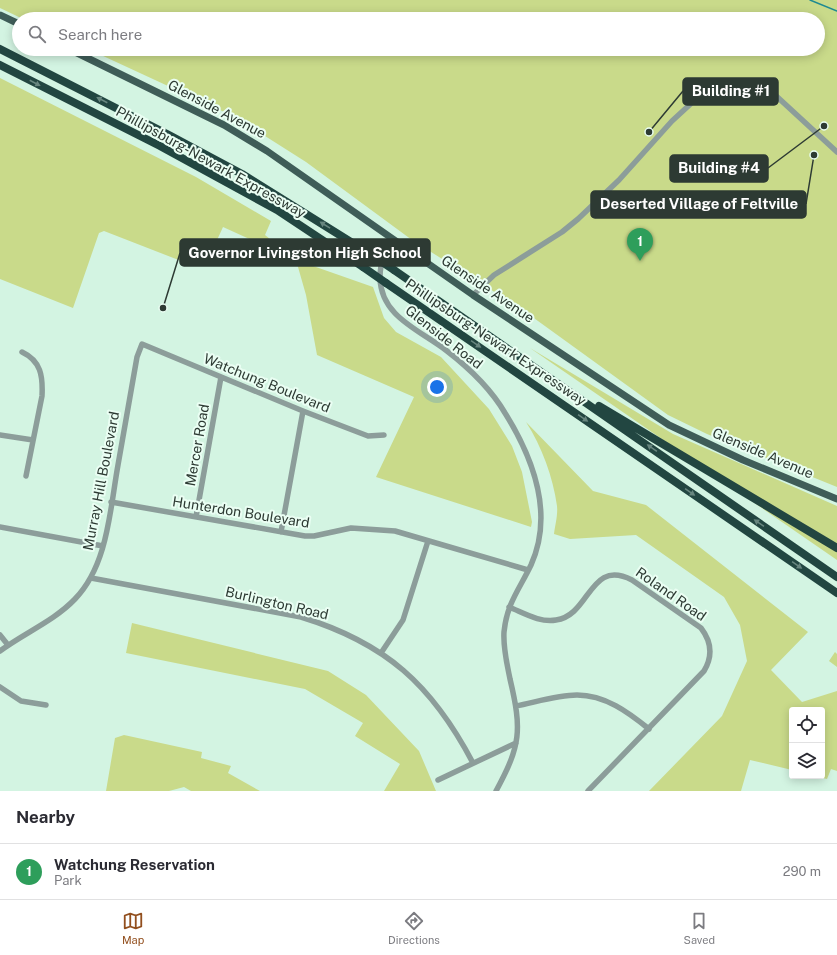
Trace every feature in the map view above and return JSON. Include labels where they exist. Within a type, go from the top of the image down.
[{"type":"highway","name":"Phillipsburg-Newark Expressway","points":[[0,49],[12,55]]},
{"type":"highway","name":"Phillipsburg-Newark Expressway","points":[[14,56],[242,174],[370,254],[837,576]]},
{"type":"highway","name":"Phillipsburg-Newark Expressway","points":[[0,65],[160,146],[270,206],[386,283],[837,593]]},
{"type":"highway","points":[[551,378],[704,467],[837,548]]},
{"type":"main road","points":[[0,15],[12,21]]},
{"type":"main road","name":"Glenside Avenue","points":[[83,56],[224,126],[267,151],[473,295],[669,425],[743,460],[837,498]]},
{"type":"street","points":[[473,295],[494,275],[562,232],[578,219],[619,180],[690,102],[703,94],[744,82],[761,85],[773,93],[837,152]]},
{"type":"street","name":"Glenside Road","points":[[392,239],[381,266],[381,292],[384,301],[397,316],[447,351],[480,380],[505,411],[527,454],[538,488],[541,523],[536,553],[516,590],[506,619],[504,644],[516,706],[518,730],[510,765],[496,791]]},
{"type":"street","name":"Watchung Boulevard","points":[[142,344],[303,411],[368,436],[384,435]]},
{"type":"street","name":"Murray Hill Boulevard","points":[[0,651],[64,609],[75,599],[91,578],[103,546],[137,357],[142,344]]},
{"type":"street","points":[[22,352],[35,360],[41,372],[42,396],[26,476]]},
{"type":"street","name":"Mercer Road","points":[[196,517],[221,377]]},
{"type":"street","points":[[281,532],[303,411]]},
{"type":"street","points":[[0,435],[33,440]]},
{"type":"street","name":"Hunterdon Boulevard","points":[[111,502],[281,532],[314,536],[351,528],[369,528],[395,531],[528,570]]},
{"type":"street","points":[[0,527],[103,546]]},
{"type":"street","points":[[381,653],[403,620],[428,541]]},
{"type":"street","name":"Roland Road","points":[[509,607],[541,620],[558,620],[579,608],[591,587],[599,580],[610,575],[620,575],[632,580],[701,628],[707,636],[710,646],[710,653],[706,667],[649,729],[588,791]]},
{"type":"street","name":"Burlington Road","points":[[91,578],[301,618],[331,626],[355,637],[381,653],[418,684],[436,703],[460,738],[473,763]]},
{"type":"street","points":[[0,635],[8,645]]},
{"type":"street","points":[[0,686],[21,701],[46,705]]},
{"type":"street","points":[[516,706],[577,695],[588,696],[615,704],[631,714],[649,729]]},
{"type":"street","points":[[438,780],[516,744]]},
{"type":"green space","points":[[0,0],[837,0],[837,487],[707,434],[668,415],[520,308],[412,240],[306,162],[235,117],[103,56],[825,56],[825,12],[12,12],[12,14],[0,8]]},
{"type":"green space","points":[[0,78],[196,177],[271,221],[265,235],[296,260],[223,227],[207,262],[203,265],[194,266],[104,231],[99,233],[73,308],[0,279]]},
{"type":"green space","points":[[296,260],[373,287],[384,318],[396,332],[441,357],[489,409],[512,446],[522,472],[532,522],[531,527],[376,477],[414,397],[317,355],[306,295]]},
{"type":"green space","points":[[530,348],[673,434],[837,506],[837,560]]},
{"type":"green space","points":[[526,422],[593,491],[646,505],[808,632],[771,670],[802,702],[837,691],[837,771],[831,769],[827,779],[825,778],[825,707],[789,707],[789,769],[750,760],[741,791],[649,791],[722,716],[747,661],[740,625],[724,597],[636,535],[570,539],[554,534],[557,509],[553,484],[542,452]]},
{"type":"green space","points":[[132,623],[328,671],[366,695],[419,751],[436,791],[384,791],[400,764],[355,736],[363,723],[305,689],[126,653]]},
{"type":"green space","points":[[835,652],[837,654],[837,667],[829,661]]},
{"type":"green space","points":[[124,735],[202,752],[201,758],[231,766],[228,773],[260,791],[191,791],[184,787],[169,791],[106,791],[115,738]]},
{"type":"waterway","points":[[810,0],[837,11]]},
{"type":"place","name":"Building #4","points":[[824,126]]},
{"type":"place","name":"Building #1","points":[[649,132]]},
{"type":"place","name":"Deserted Village of Feltville","points":[[814,155]]},
{"type":"place","name":"Watchung Reservation","points":[[640,261]]},
{"type":"place","name":"Governor Livingston High School","points":[[163,308]]}]
